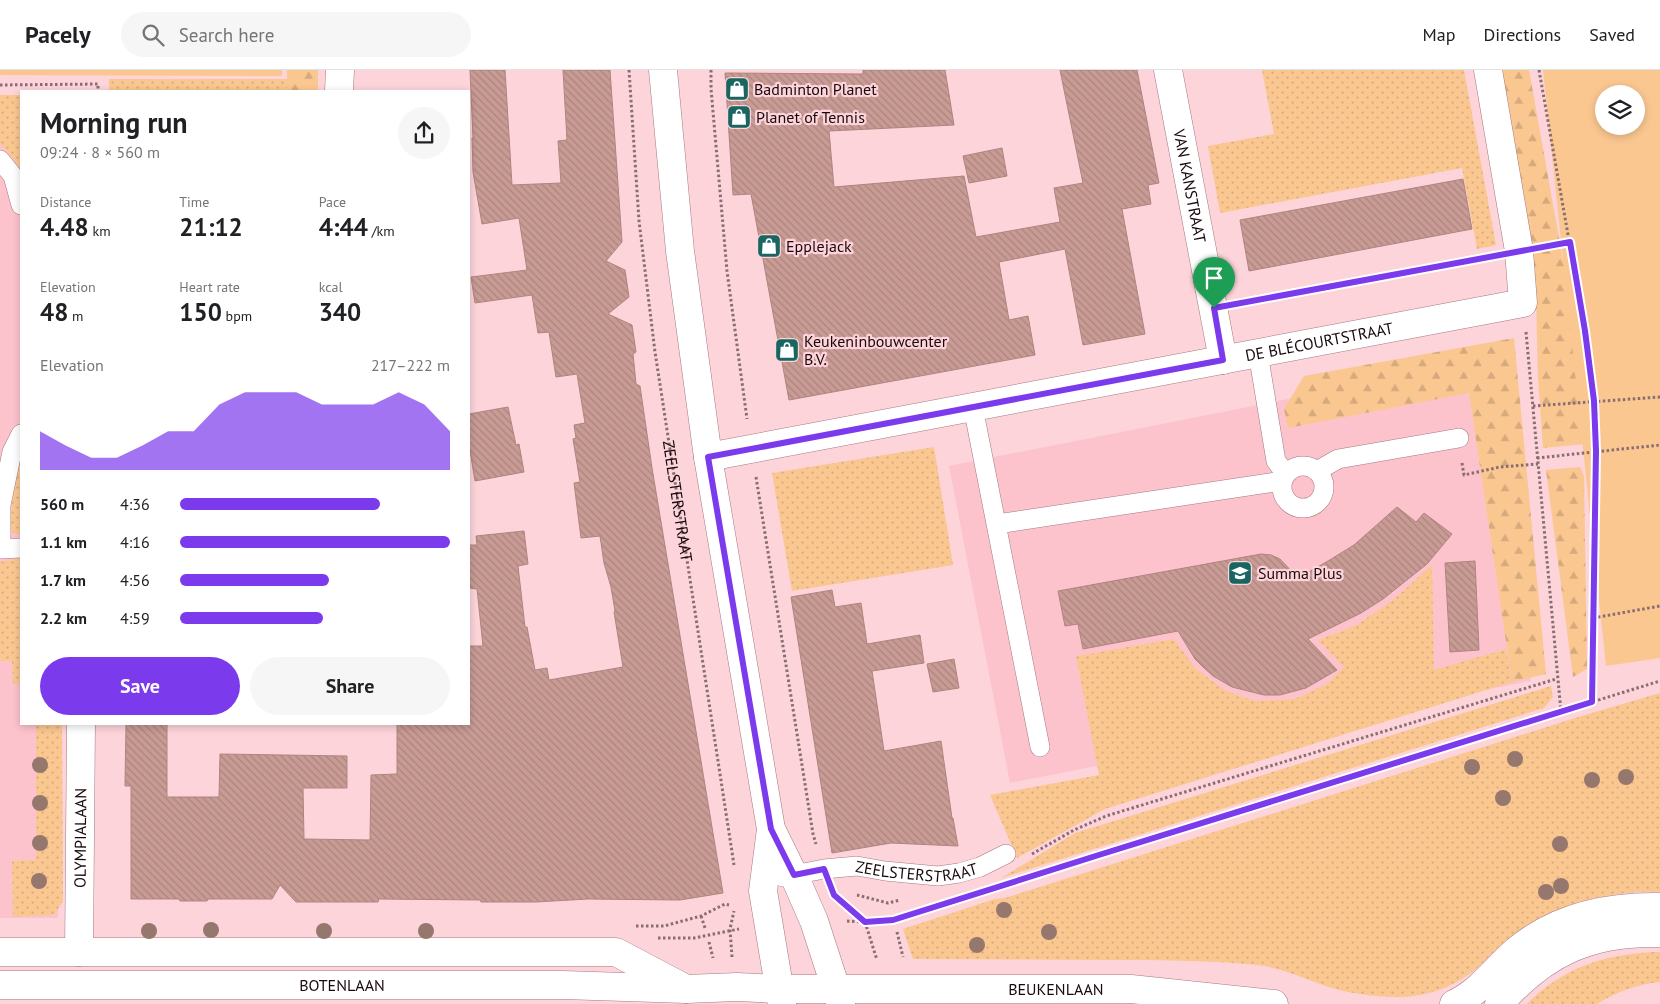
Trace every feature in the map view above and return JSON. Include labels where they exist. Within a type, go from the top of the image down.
[{"type":"street","points":[[339,90],[340,70]]},
{"type":"street","points":[[663,70],[680,251],[708,457],[771,829],[814,921],[839,996]]},
{"type":"street","name":"VAN KANSTRAAT","points":[[1168,70],[1223,360]]},
{"type":"street","points":[[1488,70],[1520,251],[1523,303]]},
{"type":"street","name":"DE BLÉCOURTSTRAAT","points":[[708,457],[1523,303]]},
{"type":"street","name":"OLYMPIALAAN","points":[[79,952],[81,725]]},
{"type":"street","points":[[771,829],[762,891],[780,996]]},
{"type":"street","points":[[1457,1003],[1478,987],[1516,951],[1536,936],[1561,924],[1585,915],[1614,908],[1660,907]]},
{"type":"street","points":[[1499,1004],[1510,991],[1542,963],[1584,942],[1616,935],[1660,933]]},
{"type":"street","name":"BOTENLAAN","points":[[0,952],[616,952],[686,990]]},
{"type":"street","name":"BOTENLAAN","points":[[0,985],[563,985],[686,990],[737,987],[780,996]]},
{"type":"street","name":"BEUKENLAAN","points":[[780,996],[1130,989],[1274,1004]]},
{"type":"lane","points":[[0,160],[13,176],[20,201]]},
{"type":"lane","points":[[997,524],[1284,477],[1298,466],[1305,465],[1317,471],[1324,481],[1323,494],[1320,500],[1308,507],[1293,506],[1288,501],[1282,488],[1284,477],[1276,461],[1258,353]]},
{"type":"lane","points":[[973,407],[1040,748]]},
{"type":"lane","points":[[20,436],[12,452],[1,505],[0,549],[20,548]]},
{"type":"lane","points":[[1317,471],[1338,459],[1459,438]]},
{"type":"lane","name":"ZEELSTERSTRAAT","points":[[763,882],[824,869],[858,866],[885,871],[938,876],[980,867],[1006,854]]},
{"type":"path","name":"ZEELSTERSTRAAT","points":[[629,70],[639,221],[655,352],[734,868]]},
{"type":"path","points":[[711,70],[711,89],[728,271],[752,449],[813,834],[834,895],[865,922],[893,920],[958,900]]},
{"type":"path","points":[[1539,70],[1585,331],[1594,401],[1596,451],[1592,702]]},
{"type":"path","points":[[0,85],[98,84],[98,90]]},
{"type":"path","points":[[1214,308],[1570,242]]},
{"type":"path","points":[[1523,303],[1556,678],[1561,712]]},
{"type":"path","points":[[1533,406],[1660,397]]},
{"type":"path","points":[[1459,438],[1464,475],[1500,468],[1538,464]]},
{"type":"path","points":[[1537,458],[1660,445]]},
{"type":"path","points":[[1593,618],[1660,606]]},
{"type":"path","points":[[1030,855],[1074,830],[1106,816],[1556,678]]},
{"type":"path","points":[[1003,886],[1660,682]]},
{"type":"path","points":[[849,893],[888,903],[907,899]]},
{"type":"path","points":[[616,952],[647,939],[694,938],[730,930],[735,907]]},
{"type":"path","points":[[701,916],[705,928]]},
{"type":"path","points":[[896,932],[903,957]]},
{"type":"shaded area","points":[[0,95],[20,95],[20,725],[61,725],[58,918],[0,918]]},
{"type":"shaded area","name":"Summa Plus","points":[[1470,363],[1531,681],[1010,783],[949,466]]},
{"type":"green space","points":[[0,70],[282,70],[282,76],[0,75]]},
{"type":"green space","points":[[287,70],[318,70],[318,90],[287,90]]},
{"type":"green space","points":[[1262,70],[1464,70],[1496,245],[1477,249],[1462,168],[1220,213],[1208,146],[1274,134]]},
{"type":"green space","points":[[1500,70],[1529,70],[1581,361],[1585,444],[1543,448],[1538,379],[1536,297]]},
{"type":"green space","points":[[1543,70],[1660,70],[1660,658],[1606,666]]},
{"type":"green space","points":[[109,79],[287,79],[287,90],[109,90]]},
{"type":"green space","points":[[0,95],[20,95],[20,170],[0,143]]},
{"type":"green space","points":[[1514,338],[1546,674],[1512,682],[1469,393],[1288,428],[1284,409],[1304,376]]},
{"type":"green space","points":[[934,447],[953,565],[792,591],[772,473]]},
{"type":"green space","points":[[20,462],[20,535],[12,532],[10,526],[14,483]]},
{"type":"green space","points":[[1580,467],[1584,476],[1587,669],[1573,677],[1546,470]]},
{"type":"green space","points":[[20,559],[20,684],[13,684],[12,661],[0,661],[0,562]]},
{"type":"green space","points":[[1432,565],[1434,670],[1506,649],[1512,682],[1105,809],[1017,858],[990,795],[1099,775],[1076,656],[1174,639],[1195,668],[1224,690],[1255,701],[1295,699],[1327,684],[1344,667],[1318,640],[1355,626],[1393,600]]},
{"type":"green space","points":[[1551,686],[1553,697],[1544,708],[1001,878],[1075,833]]},
{"type":"green space","points":[[1660,693],[1660,892],[1618,894],[1597,898],[1557,911],[1538,920],[1503,943],[1479,967],[1468,975],[1454,984],[1438,990],[1422,995],[1404,997],[1384,997],[1352,993],[1332,988],[1286,971],[1257,965],[1219,962],[913,959],[903,929]]},
{"type":"green space","points":[[36,725],[62,725],[63,901],[54,915],[13,917],[12,861],[36,860]]},
{"type":"green space","points":[[1660,952],[1660,982],[1627,989],[1597,1004],[1527,1004],[1555,981],[1585,965],[1617,956]]},
{"type":"building","points":[[470,70],[505,70],[512,185],[561,183],[558,141],[567,140],[563,70],[610,70],[622,242],[606,261],[625,270],[629,297],[608,314],[632,325],[636,352],[633,354],[636,384],[640,386],[723,893],[680,900],[588,899],[536,902],[481,902],[480,900],[379,899],[378,902],[296,902],[280,885],[272,899],[180,901],[179,899],[131,899],[131,786],[125,786],[126,725],[167,725],[167,797],[219,797],[220,754],[347,756],[347,788],[303,788],[304,839],[370,840],[371,775],[397,774],[397,725],[470,725],[470,646],[483,646],[477,589],[470,588],[470,545],[477,545],[476,536],[524,531],[528,564],[518,566],[525,627],[527,627],[535,670],[547,668],[549,680],[623,667],[611,587],[604,563],[600,536],[581,538],[574,483],[580,482],[573,439],[576,438],[574,425],[585,423],[577,374],[556,377],[549,332],[538,333],[532,295],[475,303],[471,277],[527,270],[519,218],[482,224],[473,172]]},
{"type":"building","points":[[863,70],[945,70],[954,125],[829,131],[834,187],[964,176],[976,237],[1060,222],[1054,188],[1083,183],[1060,70],[1137,70],[1159,183],[1148,185],[1151,204],[1122,209],[1145,334],[1083,345],[1065,249],[999,262],[1009,320],[1028,316],[1035,355],[789,400],[751,194],[733,195],[725,73],[863,74]]},
{"type":"building","points":[[1002,148],[1007,176],[969,183],[963,156]]},
{"type":"building","points":[[1463,179],[1472,229],[1249,271],[1240,220]]},
{"type":"building","points":[[508,407],[516,445],[519,444],[524,472],[475,481],[470,451],[470,414]]},
{"type":"building","points":[[1397,507],[1416,522],[1424,513],[1452,534],[1427,564],[1383,599],[1361,613],[1308,639],[1337,670],[1306,688],[1280,695],[1264,695],[1232,687],[1213,676],[1195,659],[1178,631],[1083,649],[1078,624],[1065,626],[1058,591],[1261,554],[1271,555],[1280,559],[1298,578],[1354,545]]},
{"type":"building","points":[[1475,561],[1479,650],[1450,652],[1445,563]]},
{"type":"building","points":[[832,590],[835,607],[861,603],[867,644],[920,635],[924,663],[872,671],[884,751],[941,741],[958,846],[891,843],[832,853],[791,597]]},
{"type":"building","points":[[954,659],[959,688],[933,692],[927,664]]},
{"type":"place","name":"Badminton Planet","points":[[737,89]]},
{"type":"place","name":"Planet of Tennis","points":[[739,117]]},
{"type":"place","name":"Epplejack","points":[[769,246]]},
{"type":"place","name":"Keukeninbouwcenter B.V.","points":[[787,350]]},
{"type":"place","name":"Summa Plus","points":[[1240,573]]},
{"type":"route","points":[[1570,242],[1585,331],[1594,401],[1596,451],[1592,702],[906,917],[865,922],[845,907],[834,895],[824,869],[794,875],[771,829],[708,457],[1223,360],[1214,308],[1570,242]]}]
